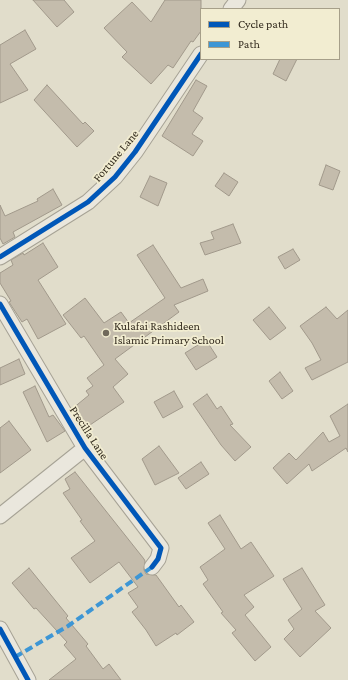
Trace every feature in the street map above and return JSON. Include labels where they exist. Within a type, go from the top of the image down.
[{"type":"street","points":[[232,8],[238,0]]},
{"type":"street","name":"Fortune Lane","points":[[0,257],[88,202],[115,177],[135,152],[200,55]]},
{"type":"street","name":"Precilla Lane","points":[[0,304],[85,448],[161,548],[158,559],[152,567]]},
{"type":"street","points":[[0,516],[85,448]]},
{"type":"street","points":[[0,629],[28,680]]},
{"type":"building","points":[[33,0],[64,0],[74,12],[57,27]]},
{"type":"building","points":[[165,0],[201,0],[200,32],[193,42],[191,41],[173,68],[168,65],[151,84],[122,57],[127,52],[104,28],[132,2],[151,22]]},
{"type":"building","points":[[25,30],[36,49],[10,64],[28,90],[0,103],[0,45]]},
{"type":"building","points":[[280,60],[296,60],[286,81],[273,74]]},
{"type":"building","points":[[196,80],[207,86],[193,111],[203,118],[192,134],[203,141],[193,156],[162,136]]},
{"type":"building","points":[[47,85],[83,124],[85,122],[94,131],[77,147],[34,100]]},
{"type":"building","points":[[326,165],[340,171],[333,190],[319,185]]},
{"type":"building","points":[[224,173],[238,182],[229,196],[215,186]]},
{"type":"building","points":[[150,176],[167,183],[158,206],[140,197]]},
{"type":"building","points":[[53,189],[62,205],[13,232],[15,237],[3,244],[0,238],[0,205],[5,216],[38,201],[37,199]]},
{"type":"building","points":[[233,224],[241,243],[205,255],[200,243],[214,239],[211,232]]},
{"type":"building","points":[[43,243],[58,267],[38,280],[66,324],[38,339],[27,319],[22,322],[9,302],[11,301],[0,283],[0,273],[13,265],[11,260],[23,253],[24,255]]},
{"type":"building","points":[[153,245],[181,288],[203,279],[208,291],[174,305],[179,312],[115,359],[128,374],[113,387],[124,402],[84,429],[72,409],[89,395],[86,391],[93,386],[87,378],[104,365],[84,336],[81,338],[63,315],[85,298],[104,323],[121,312],[129,323],[165,298],[137,255]]},
{"type":"building","points":[[293,249],[300,260],[285,269],[278,257]]},
{"type":"building","points":[[269,307],[286,328],[270,340],[253,320]]},
{"type":"building","points":[[326,307],[337,319],[348,310],[348,362],[312,380],[305,368],[321,360],[312,343],[300,326]]},
{"type":"building","points":[[206,340],[217,357],[196,370],[185,353]]},
{"type":"building","points":[[19,359],[25,374],[0,385],[0,368]]},
{"type":"building","points":[[280,372],[293,391],[282,399],[269,381]]},
{"type":"building","points":[[35,386],[49,417],[53,415],[65,431],[47,442],[23,392]]},
{"type":"building","points":[[174,391],[183,407],[163,418],[154,402]]},
{"type":"building","points":[[207,394],[217,409],[221,406],[233,424],[230,425],[251,447],[235,461],[221,445],[193,404]]},
{"type":"building","points":[[348,404],[348,452],[346,448],[312,471],[309,464],[287,484],[273,468],[289,453],[296,460],[323,432],[329,442],[340,436],[330,416]]},
{"type":"building","points":[[9,421],[31,450],[0,473],[0,428]]},
{"type":"building","points":[[159,446],[179,473],[155,485],[142,459]]},
{"type":"building","points":[[201,462],[209,474],[186,489],[178,478]]},
{"type":"building","points":[[75,472],[144,559],[144,570],[146,574],[156,575],[179,607],[181,605],[194,622],[177,635],[176,633],[156,646],[132,612],[138,607],[128,593],[138,587],[119,562],[90,583],[71,558],[95,541],[80,521],[82,520],[63,493],[70,489],[65,479]]},
{"type":"building","points":[[220,515],[241,549],[251,542],[274,576],[244,595],[254,607],[245,615],[271,647],[255,661],[232,633],[236,630],[221,613],[223,612],[203,584],[208,580],[200,567],[225,549],[208,523]]},
{"type":"building","points":[[29,568],[68,616],[66,618],[88,644],[86,646],[103,669],[109,664],[121,680],[49,680],[76,659],[64,645],[67,642],[36,608],[34,609],[12,583]]},
{"type":"building","points":[[302,568],[325,605],[315,611],[331,628],[300,657],[284,639],[294,629],[288,620],[302,609],[283,579]]},
{"type":"marked path","points":[[15,657],[68,626],[152,567]]},
{"type":"cycle path","points":[[0,257],[88,202],[115,177],[135,152],[200,55]]},
{"type":"cycle path","points":[[0,304],[85,448],[161,548],[158,559],[152,567]]},
{"type":"cycle path","points":[[0,629],[28,680]]},
{"type":"place","name":"Kulafai Rashideen Islamic Primary School","points":[[106,333]]}]
